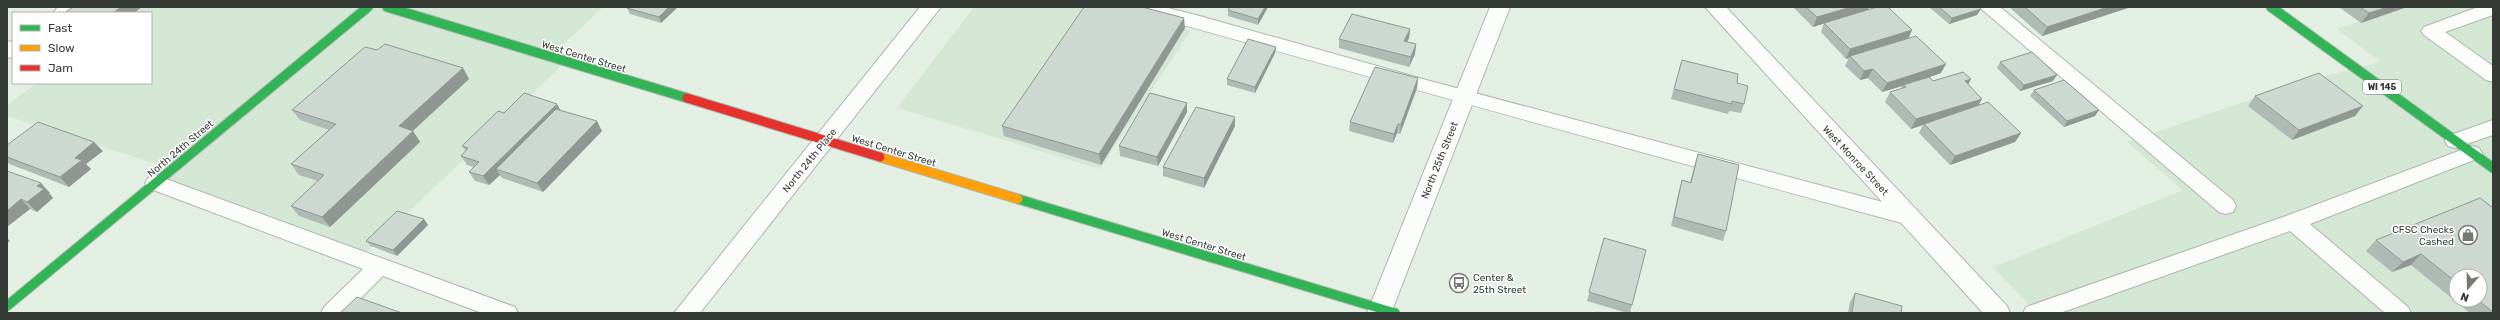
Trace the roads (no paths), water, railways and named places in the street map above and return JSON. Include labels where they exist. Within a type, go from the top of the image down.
[{"type":"street","name":"North 24th Street","points":[[7,306],[368,7]]},
{"type":"street","name":"West Center Street","points":[[387,7],[1385,312]]},
{"type":"street","name":"North 24th Place","points":[[686,313],[931,7]]},
{"type":"street","name":"North 25th Street","points":[[1385,312],[1464,98],[1500,7]]},
{"type":"street","name":"West Monroe Street","points":[[1715,7],[1998,313]]},
{"type":"street","name":"WI 145","points":[[2272,7],[2493,168]]},
{"type":"lane","points":[[1139,7],[1200,14],[1464,98],[1909,217]]},
{"type":"lane","points":[[1988,7],[2226,206]]},
{"type":"lane","points":[[2493,8],[2430,31],[2493,75]]},
{"type":"lane","points":[[2455,141],[2493,127]]},
{"type":"lane","points":[[2034,313],[2293,222],[2472,153]]},
{"type":"lane","points":[[155,183],[508,313]]},
{"type":"lane","points":[[2293,222],[2400,313]]},
{"type":"lane","points":[[332,313],[380,265]]},
{"type":"place","name":"CFSC Checks Cashed","points":[[2468,235]]},
{"type":"place","name":"Center & 25th Street","points":[[1459,283]]}]
